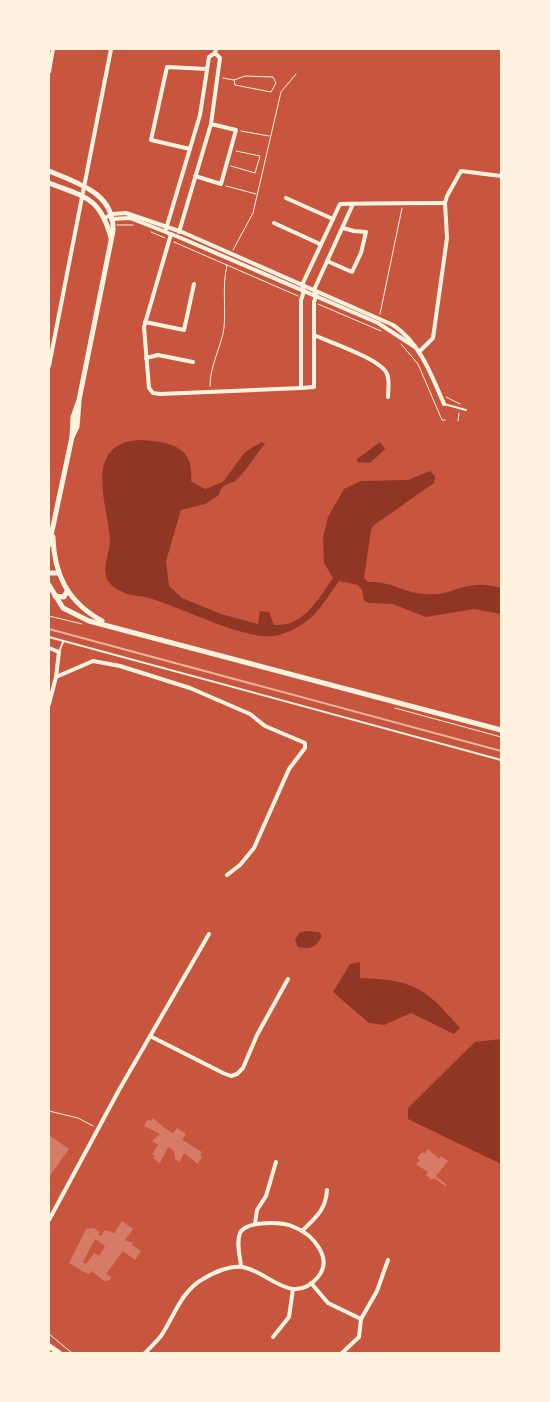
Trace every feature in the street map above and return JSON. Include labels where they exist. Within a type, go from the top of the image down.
[{"type":"main road","points":[[49,171],[85,186],[100,195],[113,216],[114,226],[79,400],[73,417],[72,438],[49,546]]},
{"type":"main road","points":[[49,183],[83,196],[95,204],[105,218],[111,238]]},
{"type":"main road","points":[[53,532],[58,573],[67,591],[82,608],[107,624]]},
{"type":"main road","points":[[49,573],[58,573]]},
{"type":"main road","points":[[49,587],[63,608],[77,616],[501,730]]},
{"type":"main road","points":[[54,596],[64,597],[67,591]]},
{"type":"main road","points":[[49,1346],[59,1353]]},
{"type":"street","points":[[49,72],[54,49]]},
{"type":"street","points":[[49,366],[111,49]]},
{"type":"street","points":[[165,230],[200,115],[209,57],[216,51],[220,58],[212,118],[178,234]]},
{"type":"street","points":[[190,149],[151,140],[167,67],[207,69]]},
{"type":"street","points":[[200,115],[212,118]]},
{"type":"street","points":[[195,176],[221,184],[227,164],[236,130],[210,124]]},
{"type":"street","points":[[419,352],[433,338],[447,238],[446,196],[461,171],[501,176]]},
{"type":"street","points":[[286,198],[333,218]]},
{"type":"street","points":[[301,388],[302,297],[304,291],[302,285],[340,204],[445,203]]},
{"type":"street","points":[[172,232],[145,322],[149,388],[153,392],[314,387],[314,302],[316,296],[314,290],[353,204]]},
{"type":"street","points":[[105,218],[126,213],[314,290],[393,325],[412,340],[444,404]]},
{"type":"street","points":[[274,224],[320,244]]},
{"type":"street","points":[[327,261],[352,272],[361,254],[366,232],[354,232],[343,228]]},
{"type":"street","points":[[231,256],[304,291],[378,323],[415,347]]},
{"type":"street","points":[[145,322],[184,330],[194,284]]},
{"type":"street","points":[[314,335],[373,361],[384,369],[388,376],[388,397]]},
{"type":"street","points":[[146,358],[158,355],[193,362]]},
{"type":"street","points":[[49,648],[59,652],[56,678],[49,704]]},
{"type":"street","points":[[56,678],[93,661],[120,666],[190,688],[250,714],[265,726],[305,743],[304,748],[289,769],[254,848],[240,865],[227,875]]},
{"type":"street","points":[[49,1220],[150,1036],[209,934]]},
{"type":"street","points":[[150,1036],[223,1073],[231,1076],[237,1074],[243,1068],[257,1035],[288,979]]},
{"type":"street","points":[[255,1224],[257,1210],[266,1196],[276,1162]]},
{"type":"street","points":[[302,1231],[321,1213],[327,1190]]},
{"type":"street","points":[[145,1353],[160,1337],[191,1286],[215,1273],[241,1266],[263,1275],[281,1286],[293,1289],[311,1283],[320,1273],[323,1258],[318,1246],[302,1231],[287,1225],[255,1224],[244,1228],[240,1234],[241,1266]]},
{"type":"street","points":[[342,1353],[359,1337],[361,1319],[377,1291],[388,1260]]},
{"type":"street","points":[[311,1283],[328,1303],[361,1319]]},
{"type":"street","points":[[273,1337],[289,1317],[293,1289]]},
{"type":"lane","points":[[444,404],[466,410]]},
{"type":"lane","points":[[49,637],[501,760]]},
{"type":"lane","points":[[59,652],[63,642]]},
{"type":"path","points":[[210,386],[211,370],[221,345],[224,326],[223,283],[227,264],[253,213],[281,92],[296,74]]},
{"type":"path","points":[[217,77],[234,80],[245,76],[273,78],[276,83],[271,92],[235,85],[234,80]]},
{"type":"path","points":[[236,130],[270,136]]},
{"type":"path","points":[[227,164],[255,173],[258,164],[260,156],[231,149]]},
{"type":"path","points":[[221,184],[257,195]]},
{"type":"path","points":[[380,315],[402,203]]},
{"type":"path","points":[[114,226],[135,225]]},
{"type":"path","points":[[148,231],[302,297]]},
{"type":"path","points":[[314,302],[382,332]]},
{"type":"path","points":[[398,342],[418,364],[431,398],[442,420],[445,420]]},
{"type":"path","points":[[444,394],[450,400],[460,404],[458,421]]},
{"type":"path","points":[[49,1111],[78,1118],[98,1129]]},
{"type":"path","points":[[49,1334],[72,1353]]},
{"type":"shaded area","points":[[138,440],[169,444],[184,452],[191,469],[191,481],[205,489],[223,482],[245,452],[262,442],[265,444],[239,477],[221,488],[219,495],[205,504],[181,510],[166,561],[169,586],[182,598],[221,614],[258,624],[260,611],[269,612],[274,625],[285,624],[302,617],[316,603],[333,578],[324,563],[323,538],[328,517],[344,489],[361,481],[408,480],[430,471],[435,476],[434,483],[374,525],[371,530],[364,578],[368,582],[384,583],[410,592],[425,594],[444,593],[478,585],[501,588],[501,614],[474,609],[426,617],[393,604],[369,603],[364,600],[362,590],[358,585],[339,581],[321,607],[308,620],[291,631],[267,636],[233,629],[162,602],[122,592],[108,581],[105,571],[110,540],[102,479],[104,465],[110,453],[121,444]]},
{"type":"shaded area","points":[[380,442],[385,449],[370,463],[357,462],[357,459]]},
{"type":"shaded area","points":[[306,931],[319,932],[322,936],[312,947],[298,947],[295,940],[299,933]]},
{"type":"shaded area","points":[[360,962],[360,978],[394,981],[418,989],[437,1004],[460,1028],[454,1034],[411,1013],[384,1025],[369,1023],[333,992],[350,964]]},
{"type":"shaded area","points":[[501,1039],[501,1164],[408,1119],[408,1108],[475,1042]]},
{"type":"building","points":[[153,1118],[173,1133],[177,1128],[186,1134],[182,1140],[202,1152],[200,1156],[202,1157],[198,1164],[184,1153],[180,1162],[175,1159],[174,1151],[168,1147],[160,1163],[153,1158],[155,1156],[152,1154],[158,1145],[152,1141],[160,1134],[144,1126],[148,1119],[151,1121]]},
{"type":"building","points":[[49,1135],[69,1149],[49,1177]]},
{"type":"building","points":[[428,1149],[439,1159],[441,1156],[448,1161],[436,1176],[447,1185],[445,1186],[434,1178],[432,1180],[426,1175],[428,1172],[416,1164],[420,1160],[417,1158],[422,1152],[425,1154]]},
{"type":"building","points":[[122,1221],[133,1229],[125,1240],[133,1243],[132,1245],[141,1251],[135,1260],[123,1251],[106,1274],[112,1277],[109,1281],[105,1282],[92,1271],[89,1274],[86,1273],[69,1263],[86,1229],[94,1228],[100,1232],[98,1234],[101,1236],[105,1230],[114,1233]],"holes":[[[95,1239],[105,1246],[99,1256],[94,1253],[86,1264],[83,1262]]]},
{"type":"railway","points":[[49,629],[501,751]]}]
